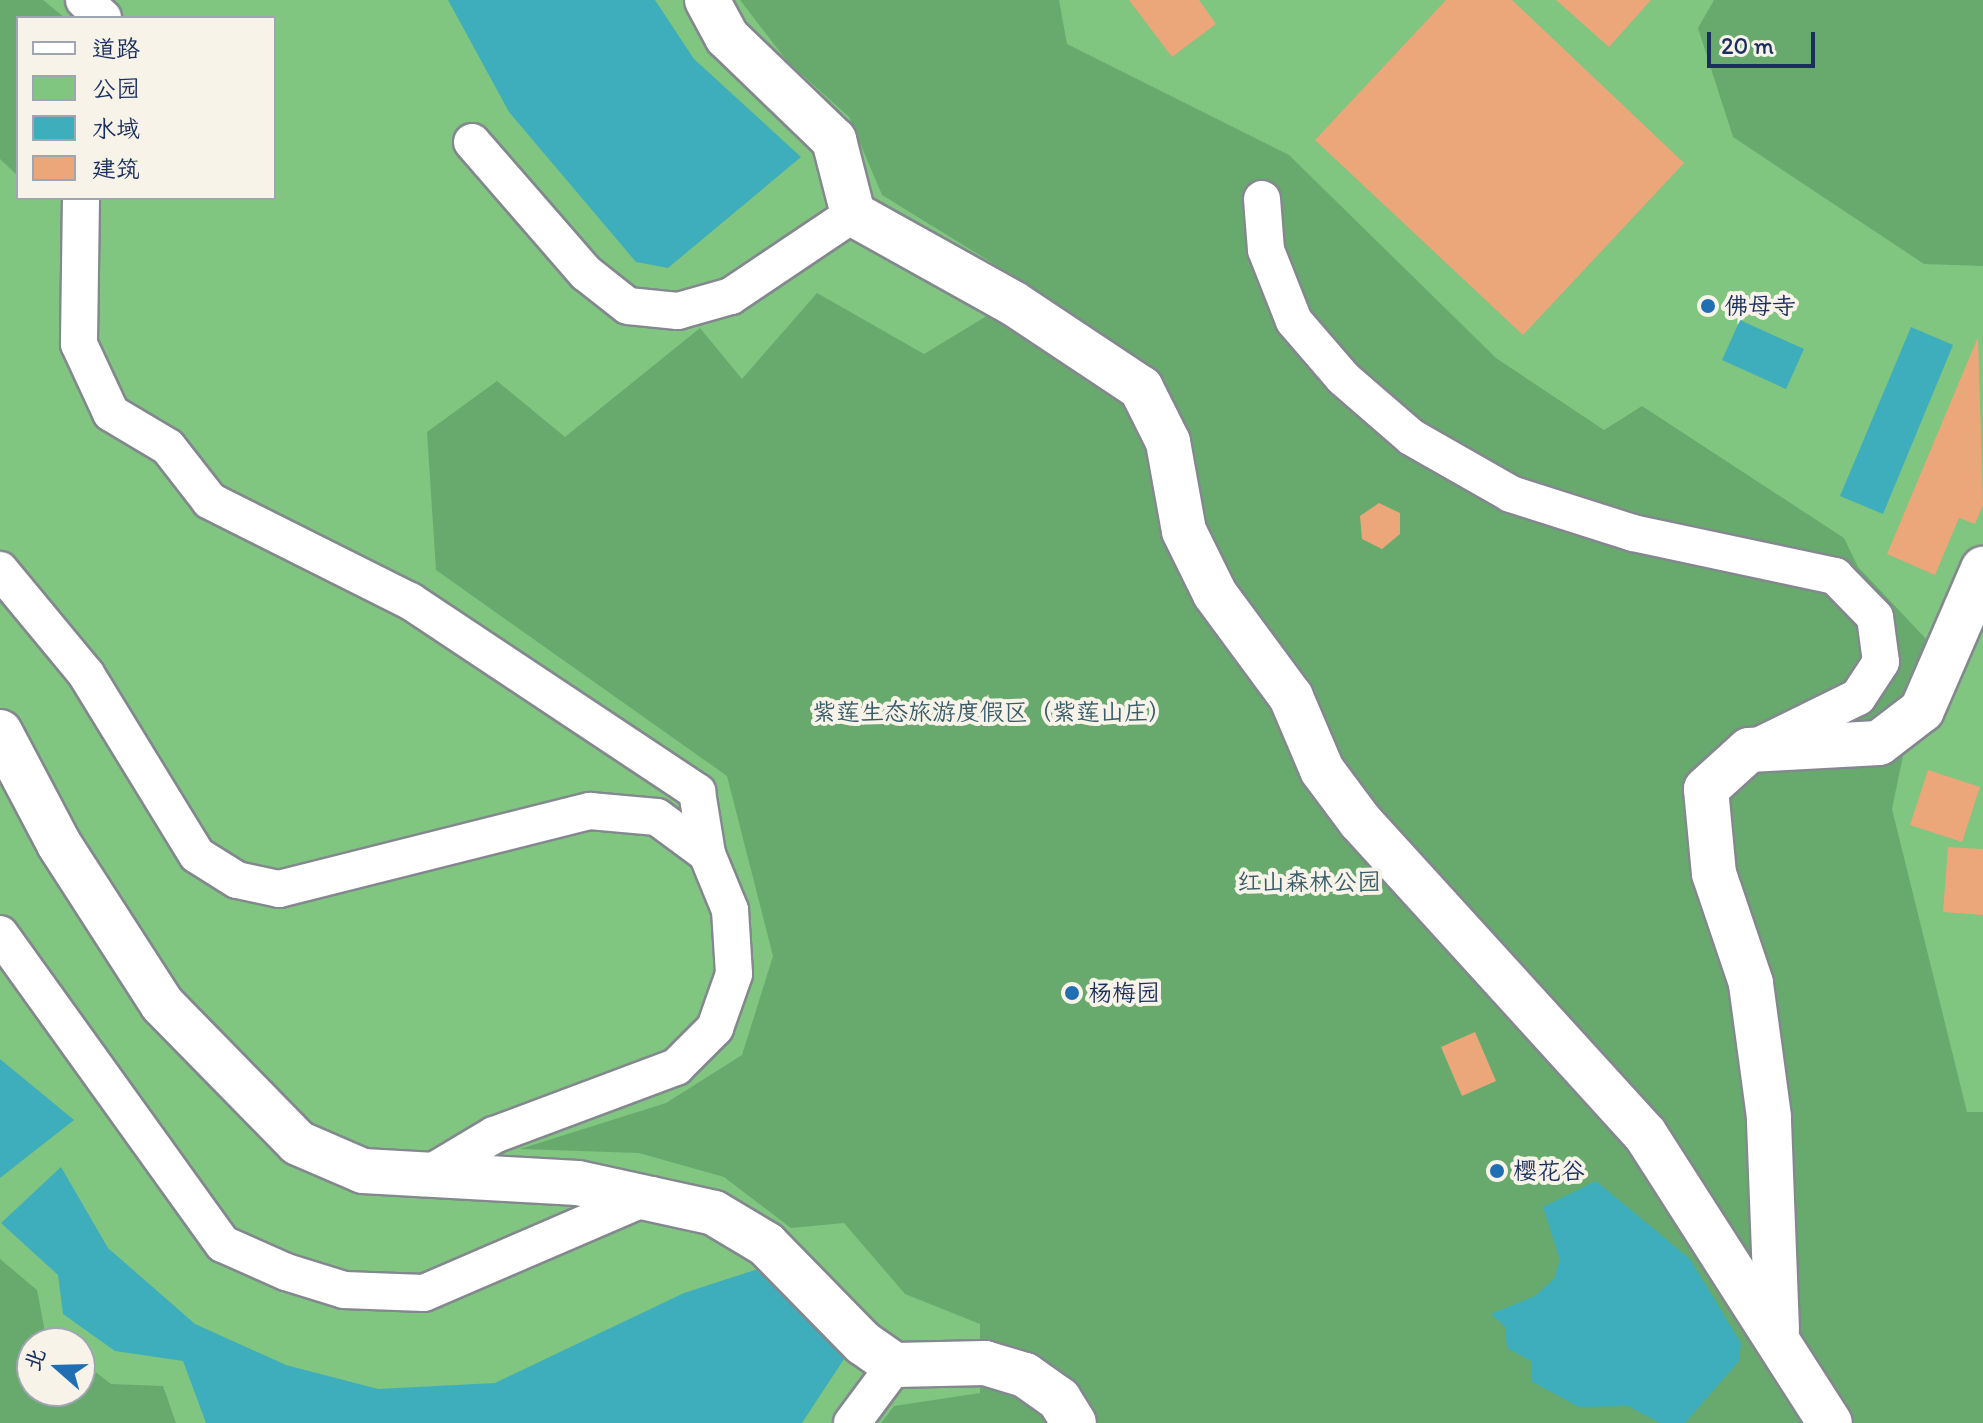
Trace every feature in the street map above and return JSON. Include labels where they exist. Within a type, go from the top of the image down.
[{"type":"street","points":[[84,0],[101,16]]},
{"type":"street","points":[[707,0],[727,37],[834,140],[853,214],[1013,303],[1141,388],[1168,442],[1184,531],[1215,594],[1291,697],[1322,770],[1360,821],[1645,1134],[1777,1330],[1830,1423]]},
{"type":"street","points":[[472,142],[586,273],[628,306],[678,311],[731,296],[853,214]]},
{"type":"street","points":[[1262,199],[1266,250],[1294,321],[1343,378],[1411,437],[1511,494],[1633,533],[1835,576],[1875,617],[1881,662],[1858,697],[1749,750],[1706,789],[1714,874],[1751,983],[1767,1102],[1777,1330]]},
{"type":"street","points":[[81,200],[79,344],[111,413],[168,447],[210,501],[410,601],[697,792],[707,854],[730,910],[734,974],[715,1028],[676,1067],[494,1135],[422,1178]]},
{"type":"street","points":[[1749,750],[1879,743],[1922,710],[1983,569]]},
{"type":"street","points":[[0,570],[86,674],[197,855],[237,880],[279,889],[590,811],[657,817],[707,854]]},
{"type":"street","points":[[0,732],[59,844],[162,1004],[228,1079],[298,1143],[363,1171],[422,1178],[515,1178],[653,1194],[714,1213],[766,1244],[863,1343],[895,1365],[985,1363],[1025,1375],[1059,1399],[1074,1423]]},
{"type":"street","points":[[0,934],[223,1244],[286,1272],[344,1290],[424,1293],[653,1194]]},
{"type":"street","points":[[852,1423],[895,1365]]},
{"type":"green space","name":"紫莲生态旅游度假区（紫莲山庄）","points":[[0,0],[1983,0],[1983,1423],[0,1423]]},
{"type":"green space","points":[[0,0],[43,0],[63,16],[16,16],[16,174],[0,159]]},
{"type":"green space","name":"红山森林公园","points":[[740,0],[1059,0],[1067,44],[1289,155],[1496,358],[1604,430],[1642,406],[1844,538],[1858,567],[1927,640],[1892,809],[1967,1112],[1983,1112],[1983,1423],[881,1423],[894,1406],[980,1393],[980,1324],[905,1294],[844,1223],[791,1228],[724,1177],[639,1153],[520,1149],[666,1103],[742,1055],[773,956],[727,776],[436,570],[427,432],[497,381],[565,437],[700,328],[742,379],[817,293],[924,354],[1033,288],[882,195],[849,117],[787,61]]},
{"type":"green space","points":[[1714,0],[1983,0],[1983,266],[1924,264],[1733,137],[1698,28]]},
{"type":"green space","points":[[0,1259],[37,1290],[44,1327],[16,1327],[16,1407],[96,1407],[96,1372],[111,1384],[163,1386],[176,1423],[0,1423]]},
{"type":"water","points":[[448,0],[655,0],[694,59],[801,157],[668,268],[636,262],[509,112]]},
{"type":"water","points":[[1740,320],[1804,349],[1786,389],[1722,360]]},
{"type":"water","points":[[1911,327],[1953,345],[1883,514],[1840,496]]},
{"type":"water","points":[[0,1059],[74,1120],[0,1178]]},
{"type":"water","points":[[61,1167],[108,1248],[195,1324],[286,1365],[378,1389],[495,1383],[684,1293],[761,1268],[844,1359],[802,1423],[206,1423],[183,1361],[115,1351],[96,1337],[96,1327],[81,1327],[63,1314],[58,1275],[1,1223]]},
{"type":"water","points":[[1596,1181],[1690,1259],[1741,1343],[1739,1361],[1685,1423],[1660,1423],[1628,1406],[1579,1407],[1531,1381],[1531,1361],[1507,1348],[1505,1327],[1491,1314],[1535,1296],[1554,1279],[1560,1260],[1543,1207]]},
{"type":"building","points":[[1129,0],[1199,0],[1216,24],[1172,57]]},
{"type":"building","points":[[1446,0],[1512,0],[1684,163],[1523,335],[1315,140]]},
{"type":"building","points":[[1556,0],[1651,0],[1609,47]]},
{"type":"building","points":[[1978,337],[1983,505],[1975,524],[1959,518],[1935,575],[1887,554]]},
{"type":"building","points":[[1379,503],[1400,513],[1400,534],[1382,549],[1362,539],[1360,516]]},
{"type":"building","points":[[1928,770],[1980,787],[1962,842],[1910,825]]},
{"type":"building","points":[[1948,847],[1983,849],[1983,915],[1943,912]]},
{"type":"building","points":[[1475,1032],[1496,1081],[1462,1096],[1441,1047]]},
{"type":"place","name":"佛母寺","points":[[1708,306]]},
{"type":"place","name":"杨梅园","points":[[1072,993]]},
{"type":"place","name":"樱花谷","points":[[1497,1171]]}]
